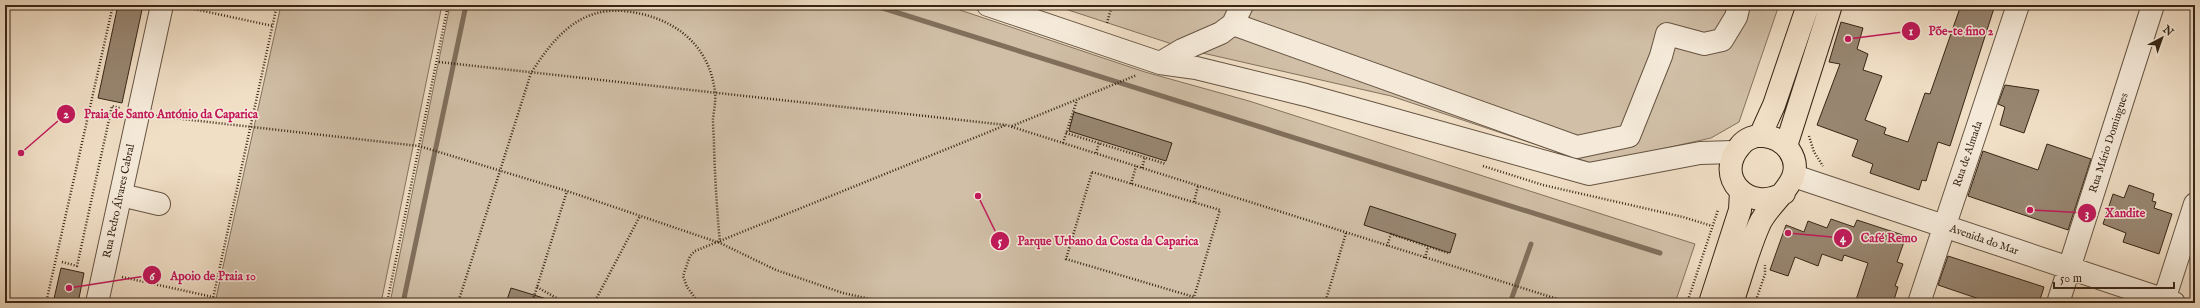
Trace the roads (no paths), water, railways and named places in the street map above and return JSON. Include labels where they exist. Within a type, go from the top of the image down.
[{"type":"main road","points":[[1760,136],[1774,105],[1808,5]]},
{"type":"main road","points":[[1786,146],[1831,5]]},
{"type":"main road","points":[[1732,303],[1759,225],[1767,209],[1789,185],[1795,165],[1792,155],[1786,146],[1770,136],[1760,136],[1745,141],[1734,152],[1731,162],[1731,173],[1734,183],[1741,191],[1752,198],[1765,200],[1775,198],[1789,185]]},
{"type":"main road","points":[[1710,303],[1740,210],[1741,191]]},
{"type":"street","name":"Rua Pedro Álvares Cabral","points":[[97,303],[162,5]]},
{"type":"street","points":[[988,5],[1160,63],[1196,68],[1306,95],[1589,174],[1700,153],[1734,152]]},
{"type":"street","points":[[1160,63],[1182,50],[1221,33],[1237,14],[1577,147],[1629,136],[1660,56],[1666,34],[1704,44],[1722,40],[1736,17],[1739,5]]},
{"type":"street","name":"Rua de Almada","points":[[1919,303],[2018,5]]},
{"type":"street","name":"Rua Mário Domingues","points":[[2058,303],[2153,5]]},
{"type":"street","name":"Avenida do Mar","points":[[1789,185],[1944,226],[2167,302]]},
{"type":"street","points":[[121,195],[159,204]]},
{"type":"street","points":[[2167,302],[2195,204]]},
{"type":"waterway","points":[[403,303],[466,5]]},
{"type":"waterway","points":[[873,5],[1660,253]]},
{"type":"waterway","points":[[1510,303],[1531,244]]},
{"type":"place","name":"Põe-te fino 2","points":[[1848,39]]},
{"type":"place","name":"Praia de Santo António da Caparica","points":[[21,153]]},
{"type":"place","name":"Parque Urbano da Costa da Caparica","points":[[978,196]]},
{"type":"place","name":"Xandite","points":[[2030,210]]},
{"type":"place","name":"Café Remo","points":[[1788,233]]},
{"type":"place","name":"Apoio de Praia 10","points":[[69,288]]}]
